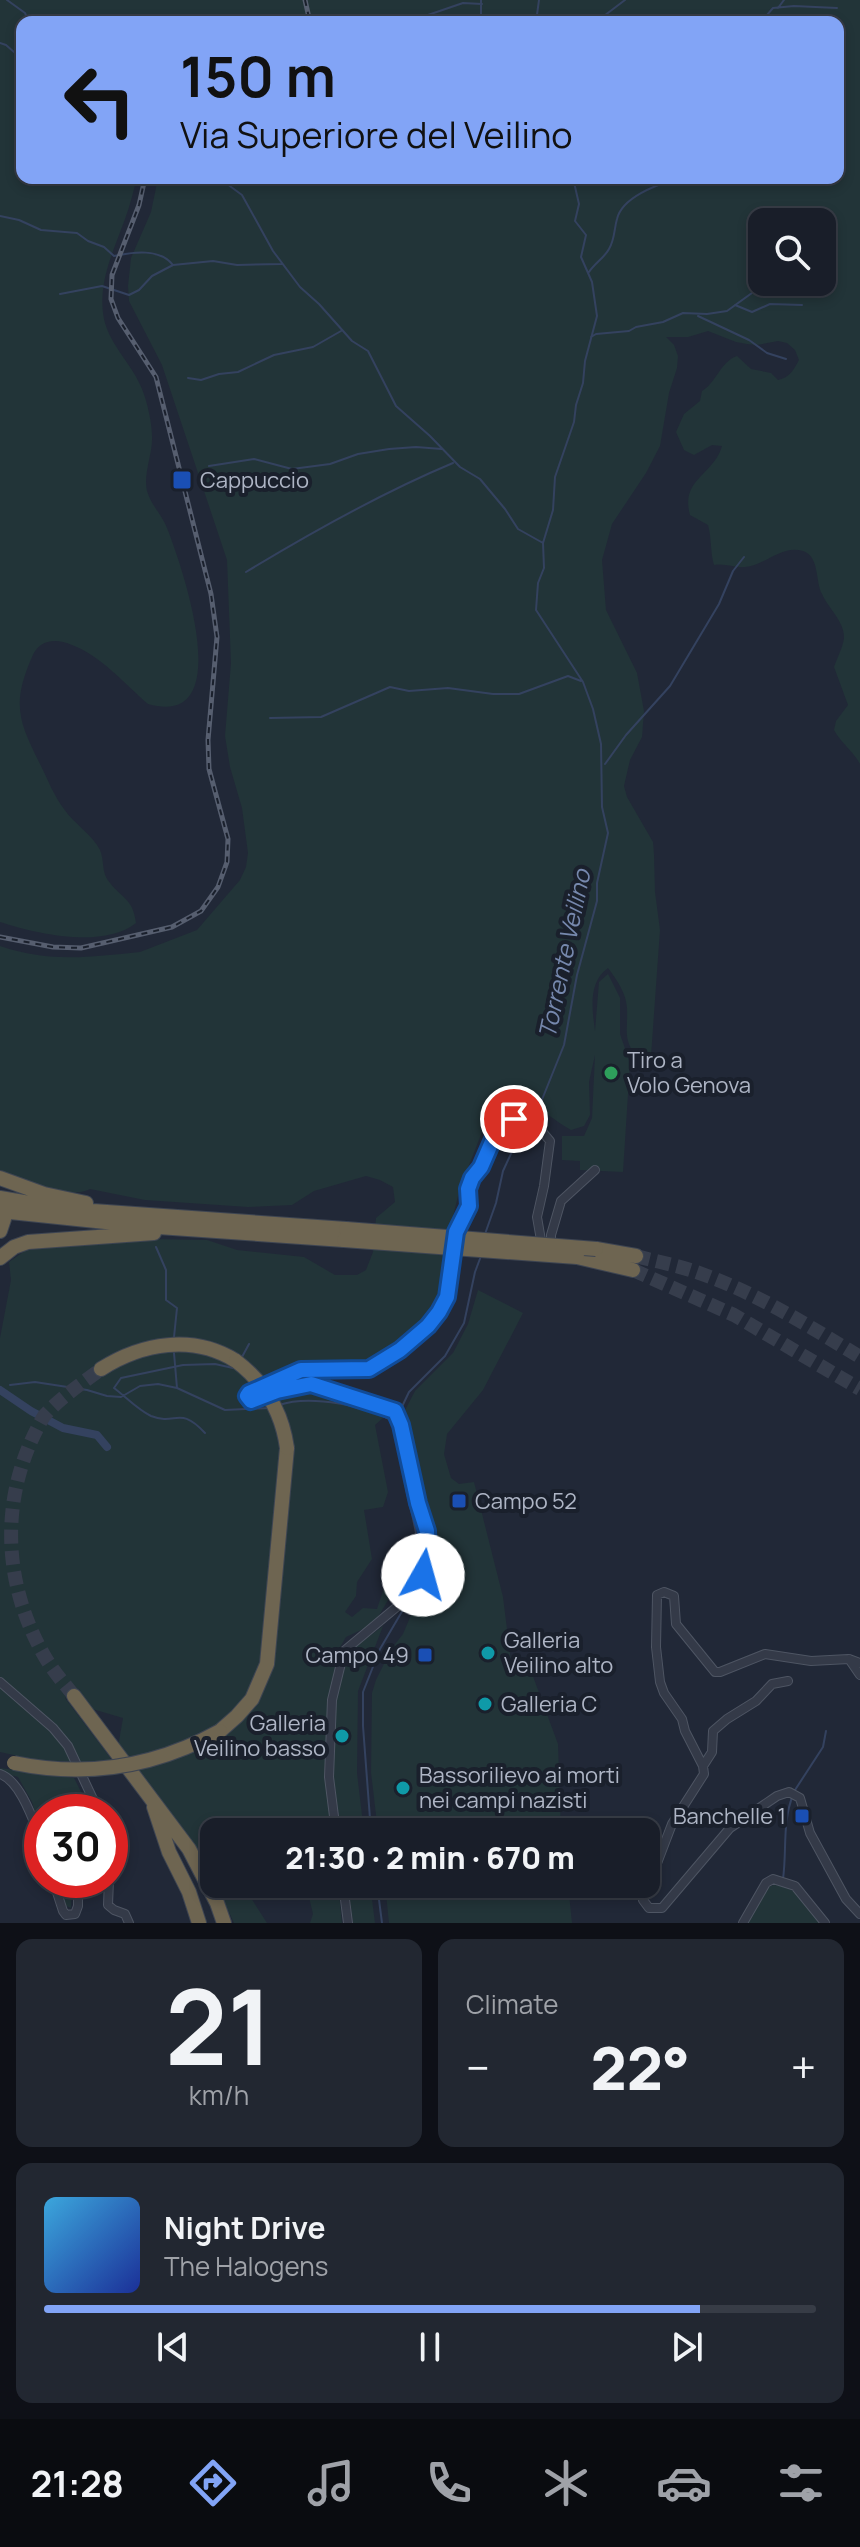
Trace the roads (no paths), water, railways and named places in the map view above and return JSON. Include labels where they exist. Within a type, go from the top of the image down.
[{"type":"highway","points":[[0,1178],[44,1194],[141,1214]]},
{"type":"highway","points":[[0,1198],[46,1207],[558,1255],[596,1254],[635,1263]]},
{"type":"highway","points":[[1,1220],[345,1234]]},
{"type":"highway","points":[[0,1258],[14,1247],[28,1242],[192,1229]]},
{"type":"highway","points":[[7,1761],[64,1770],[122,1767],[162,1757],[220,1731],[237,1716],[252,1699],[267,1664],[287,1448],[280,1418],[271,1400],[259,1383],[236,1361],[207,1348],[166,1345],[127,1354],[101,1369]]},
{"type":"highway","points":[[74,1696],[189,1849],[224,1923]]},
{"type":"highway","points":[[150,1796],[169,1852],[189,1892],[199,1923]]},
{"type":"highway","points":[[217,1903],[233,1923]]},
{"type":"street","points":[[334,1818],[329,1777],[332,1700],[344,1651],[417,1587],[426,1565],[427,1531],[395,1411],[311,1384],[277,1391],[251,1401],[247,1396],[301,1370],[372,1368],[428,1326],[447,1297],[456,1232],[469,1206],[468,1189],[472,1178],[494,1137],[512,1120],[525,1120],[548,1137],[550,1146],[537,1217],[545,1261],[550,1258],[551,1235],[561,1201],[595,1170]]},
{"type":"street","points":[[860,1663],[849,1659],[811,1661],[765,1654],[715,1672],[676,1624],[674,1596],[664,1592],[657,1595],[656,1647],[660,1682],[682,1719],[703,1766],[704,1777],[672,1824],[643,1900],[646,1906],[657,1910],[666,1905],[730,1828],[777,1796],[789,1792],[800,1798],[810,1833],[846,1899],[860,1914]]},
{"type":"street","points":[[849,1659],[860,1675]]},
{"type":"street","points":[[703,1766],[712,1752],[713,1731],[756,1701],[772,1684],[788,1681]]},
{"type":"street","points":[[0,1682],[53,1728],[68,1746],[91,1794]]},
{"type":"street","points":[[0,1774],[8,1777],[24,1804]]},
{"type":"street","points":[[743,1923],[766,1883],[773,1879],[795,1886],[825,1923]]},
{"type":"street","points":[[59,1898],[63,1911],[71,1916],[75,1914],[78,1898]]},
{"type":"street","points":[[108,1898],[112,1910],[125,1914],[129,1923]]},
{"type":"street","points":[[345,1898],[348,1923]]},
{"type":"waterway","name":"Torrente Veilino","points":[[7,0],[26,16]]},
{"type":"waterway","points":[[481,0],[482,16]]},
{"type":"waterway","points":[[537,16],[539,0]]},
{"type":"waterway","points":[[604,16],[625,0]]},
{"type":"waterway","points":[[778,8],[784,0]]},
{"type":"waterway","points":[[425,16],[463,3],[482,4]]},
{"type":"waterway","points":[[766,16],[773,8],[837,8]]},
{"type":"waterway","points":[[0,43],[16,54]]},
{"type":"waterway","name":"Torrente Veilino","points":[[227,184],[242,195],[273,251],[300,287],[352,341],[368,351],[396,406],[460,467],[480,479],[518,529],[543,543],[544,568],[538,583],[536,610],[583,682],[593,709],[601,744],[602,807],[608,833],[597,883],[597,901],[577,975],[564,1045],[531,1120]]},
{"type":"waterway","points":[[543,543],[553,510],[555,477],[574,422],[597,316],[592,282],[581,257],[586,235],[575,221],[579,204],[574,184]]},
{"type":"waterway","points":[[589,272],[609,249],[620,211],[633,198],[660,184]]},
{"type":"waterway","points":[[0,216],[41,230],[77,233],[114,256],[154,254],[173,265]]},
{"type":"waterway","points":[[60,294],[102,286],[129,295],[139,290],[152,276],[173,265],[213,261],[237,265],[282,264]]},
{"type":"waterway","points":[[591,337],[629,331],[683,313],[727,311],[748,296]]},
{"type":"waterway","points":[[735,305],[752,312],[770,304],[802,305]]},
{"type":"waterway","points":[[698,316],[749,340],[767,353],[786,359]]},
{"type":"waterway","points":[[188,378],[201,380],[238,372],[274,355],[313,347],[341,331]]},
{"type":"waterway","points":[[209,466],[254,459],[292,469],[330,464],[358,454],[389,449],[442,449]]},
{"type":"waterway","points":[[246,572],[347,514],[453,463]]},
{"type":"waterway","points":[[605,764],[626,735],[670,686],[719,604],[733,571],[744,557]]},
{"type":"waterway","points":[[270,718],[321,717],[390,687],[409,691],[448,688],[519,694],[568,676],[581,681]]},
{"type":"waterway","name":"Torrente Veilino","points":[[485,1234],[503,1171],[527,1125]]},
{"type":"waterway","points":[[156,1247],[166,1270],[166,1300],[177,1308],[174,1337]]},
{"type":"waterway","name":"Torrente Veilino","points":[[399,1413],[409,1392],[445,1356],[464,1323],[481,1256]]},
{"type":"waterway","points":[[242,1357],[249,1344]]},
{"type":"waterway","points":[[174,1353],[177,1388]]},
{"type":"waterway","points":[[205,1433],[183,1418],[151,1416],[114,1388],[121,1378],[183,1365],[215,1364],[233,1368]]},
{"type":"waterway","points":[[10,1385],[35,1382],[121,1397],[140,1386],[158,1384],[177,1388],[225,1410],[270,1408]]},
{"type":"waterway","points":[[0,1390],[63,1428],[97,1435],[107,1447]]},
{"type":"waterway","points":[[279,1405],[323,1401],[370,1411],[396,1423]]},
{"type":"waterway","name":"Torrente Veilino","points":[[397,1427],[402,1469],[418,1545],[415,1582]]},
{"type":"waterway","name":"Torrente Veilino","points":[[370,1818],[363,1692],[380,1649],[407,1603]]},
{"type":"waterway","points":[[795,1790],[823,1747],[826,1731]]},
{"type":"waterway","points":[[783,1879],[786,1826],[793,1795]]},
{"type":"waterway","name":"Torrente Veilino","points":[[379,1898],[382,1923]]},
{"type":"tunnel","points":[[636,1256],[694,1271],[743,1291],[860,1357]]},
{"type":"tunnel","points":[[633,1270],[734,1315],[860,1389]]},
{"type":"tunnel","points":[[74,1696],[45,1657],[20,1597],[13,1566],[13,1505],[19,1474],[44,1416],[101,1369]]},
{"type":"railway","points":[[305,0],[309,16]]},
{"type":"railway","points":[[0,937],[53,947],[81,948],[172,927],[201,911],[218,887],[227,862],[228,839],[209,769],[208,740],[217,637],[211,594],[156,377],[118,318],[111,299],[112,275],[139,205],[144,184]]},
{"type":"place","name":"Cappuccio","points":[[182,480]]},
{"type":"place","name":"Tiro a Volo Genova","points":[[611,1073]]},
{"type":"place","name":"Campo 52","points":[[459,1501]]},
{"type":"place","name":"Galleria Veilino alto","points":[[488,1653]]},
{"type":"place","name":"Campo 49","points":[[425,1655]]},
{"type":"place","name":"Galleria C","points":[[485,1704]]},
{"type":"place","name":"Galleria Veilino basso","points":[[342,1736]]},
{"type":"place","name":"Bassorilievo ai morti nei campi nazisti","points":[[403,1788]]},
{"type":"place","name":"Banchelle 1","points":[[802,1816]]}]
